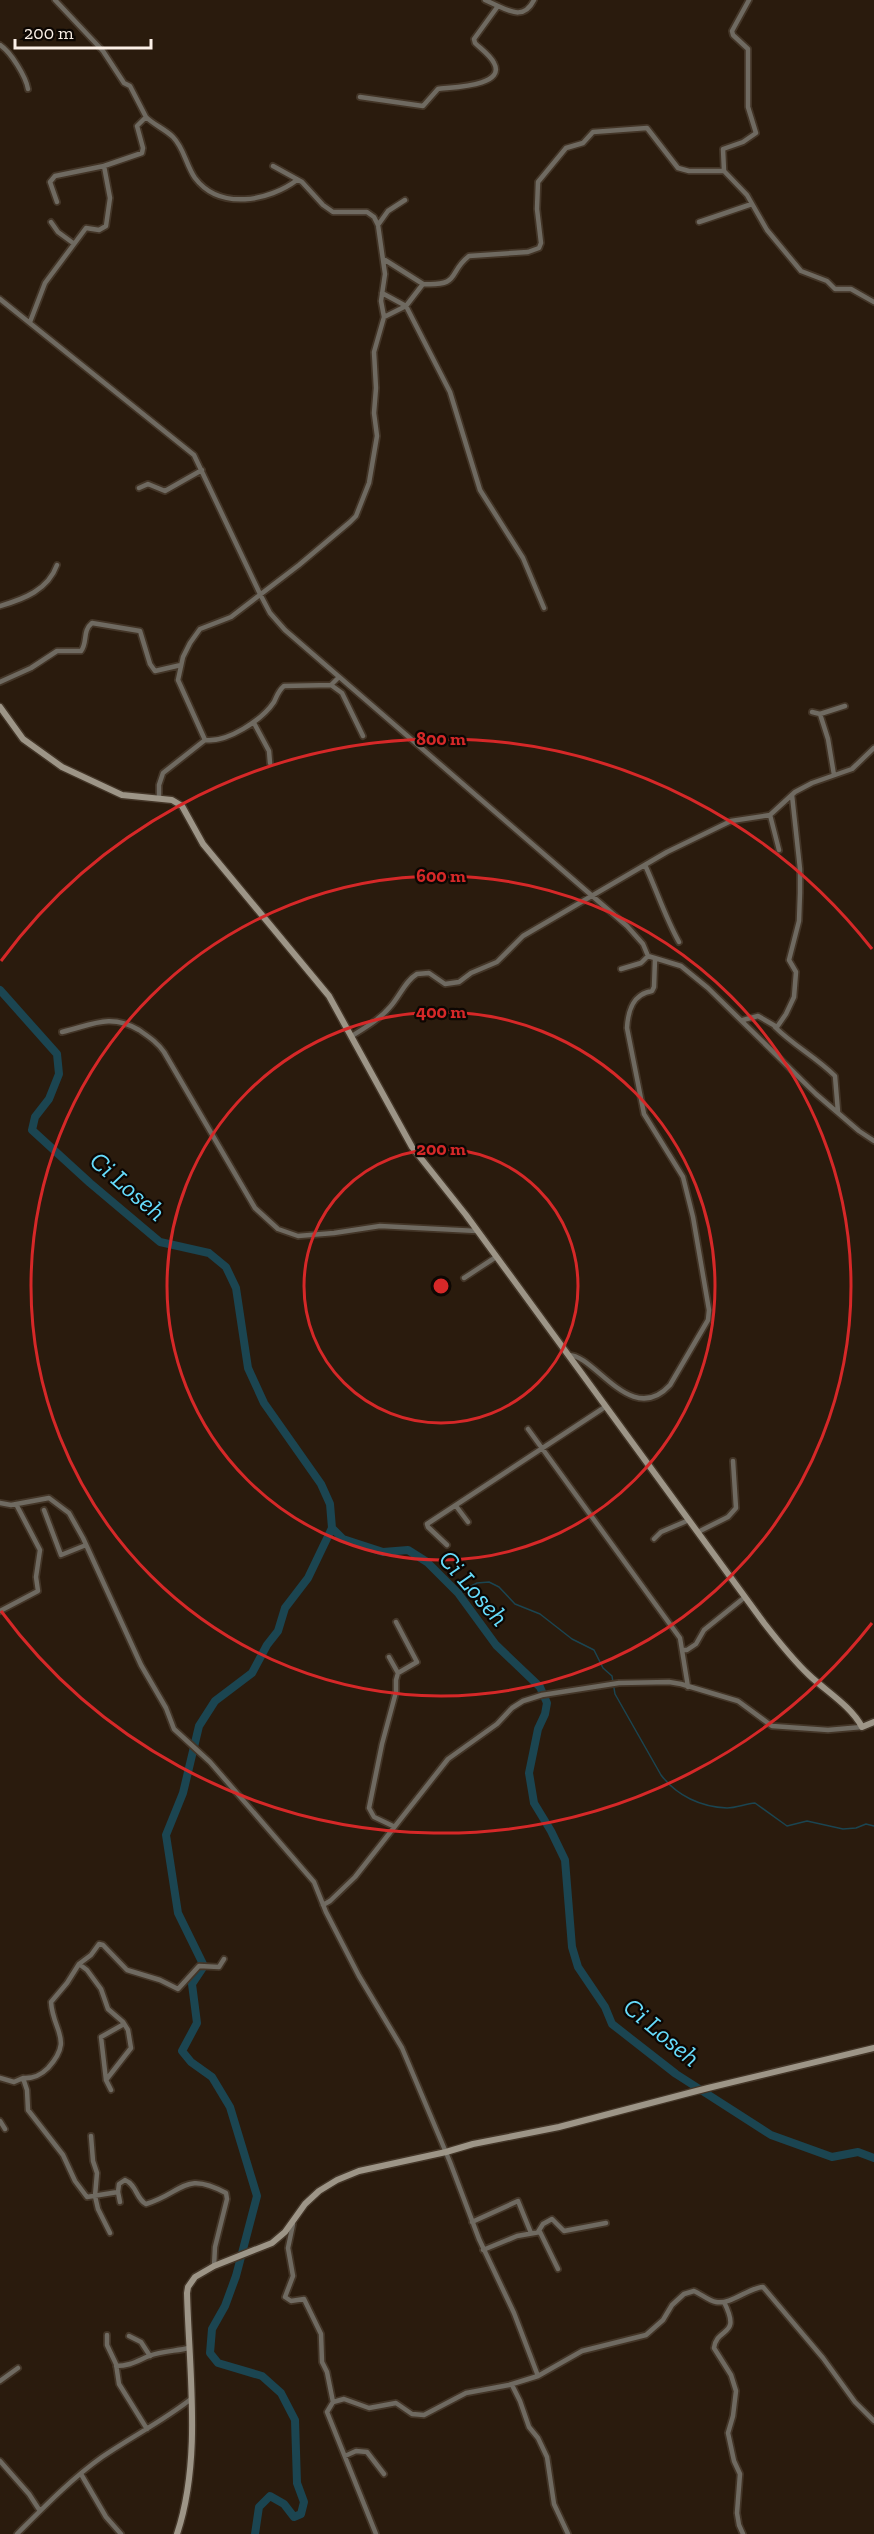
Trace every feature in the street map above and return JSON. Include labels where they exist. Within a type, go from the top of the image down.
[{"type":"street","points":[[55,0],[103,51],[125,84],[130,86],[146,117],[175,140],[196,178],[210,190],[236,199],[255,199],[280,191],[297,180]]},
{"type":"street","points":[[485,0],[512,13],[521,13],[528,9],[534,0]]},
{"type":"street","points":[[748,0],[732,32],[733,36],[748,49],[748,107],[756,134],[743,142],[723,149],[724,171],[747,195],[766,230],[803,272],[827,281],[835,289],[848,288],[859,292],[874,302]]},
{"type":"street","points":[[360,97],[423,106],[438,89],[470,86],[492,77],[496,70],[495,65],[474,41],[498,6]]},
{"type":"street","points":[[0,45],[24,75],[28,89]]},
{"type":"street","points":[[57,202],[50,182],[55,176],[104,166],[142,153],[136,126],[146,117]]},
{"type":"street","points":[[384,260],[423,284],[447,283],[464,260],[473,255],[528,252],[539,248],[542,243],[537,209],[538,182],[566,147],[583,143],[596,130],[647,128],[680,169],[724,171]]},
{"type":"street","points":[[30,322],[45,283],[83,229],[99,230],[106,226],[110,198],[104,166]]},
{"type":"street","points":[[205,740],[179,686],[181,665],[190,644],[200,629],[231,617],[350,522],[362,504],[369,483],[377,436],[374,413],[376,388],[374,352],[384,317],[381,304],[385,274],[378,225],[374,217],[367,212],[333,212],[297,180],[273,166]]},
{"type":"street","points":[[378,225],[388,212],[405,200]]},
{"type":"street","points":[[699,222],[752,204]]},
{"type":"street","points":[[51,222],[58,232],[74,243]]},
{"type":"street","points":[[384,317],[406,306],[423,284]]},
{"type":"street","points":[[382,294],[406,306],[450,392],[480,490],[530,570],[544,608]]},
{"type":"street","points":[[0,299],[185,445],[194,455],[270,614],[285,630],[627,926],[643,944],[648,956],[681,966],[742,1020],[792,1072],[859,1131],[874,1140]]},
{"type":"street","points":[[139,488],[148,484],[165,491],[202,470]]},
{"type":"street","points":[[0,606],[44,586],[53,576],[57,565]]},
{"type":"street","points":[[0,682],[31,669],[57,651],[81,651],[84,648],[86,630],[93,623],[140,632],[150,664],[155,671],[181,665]]},
{"type":"street","points":[[331,685],[339,677]]},
{"type":"street","points":[[159,798],[159,785],[163,772],[205,740],[218,740],[254,723],[274,701],[282,686],[331,685],[342,693],[363,736]]},
{"type":"street","points":[[0,706],[23,739],[78,776],[97,782],[122,795],[172,800],[182,806],[203,844],[329,996],[402,1132],[477,1230],[745,1597],[786,1651],[808,1674],[870,1726]]},
{"type":"street","points":[[812,712],[820,714],[844,706]]},
{"type":"street","points":[[820,714],[828,739],[834,776]]},
{"type":"street","points":[[254,723],[269,751],[270,763]]},
{"type":"street","points":[[352,1036],[375,1022],[390,1007],[413,976],[429,973],[445,984],[459,982],[471,973],[497,962],[523,936],[645,864],[731,821],[770,815],[792,795],[812,783],[852,769],[874,748]]},
{"type":"street","points":[[775,1027],[780,1024],[794,997],[796,972],[789,959],[799,921],[800,869],[792,795]]},
{"type":"street","points":[[770,815],[779,850]]},
{"type":"street","points":[[645,864],[665,915],[679,942]]},
{"type":"street","points":[[621,969],[641,963],[648,956]]},
{"type":"street","points":[[567,1355],[579,1357],[620,1391],[650,1397],[662,1393],[670,1385],[699,1337],[709,1314],[693,1218],[683,1177],[644,1114],[627,1028],[632,1003],[638,997],[652,991],[654,987],[655,959]]},
{"type":"street","points":[[742,1020],[758,1016],[775,1027],[800,1050],[812,1055],[835,1076],[838,1112]]},
{"type":"street","points":[[62,1032],[116,1020],[129,1024],[154,1040],[164,1052],[255,1208],[278,1229],[298,1236],[380,1226],[477,1230]]},
{"type":"street","points":[[464,1278],[496,1257]]},
{"type":"street","points":[[447,1545],[427,1526],[605,1407]]},
{"type":"street","points":[[528,1429],[680,1638],[688,1687]]},
{"type":"street","points":[[698,1532],[728,1517],[736,1508],[733,1461]]},
{"type":"street","points":[[0,1503],[16,1504],[44,1498],[55,1501],[69,1514],[86,1545],[141,1665],[166,1708],[174,1729],[210,1762],[307,1871],[314,1882],[323,1905],[359,1976],[402,2048],[446,2152],[483,2250],[514,2313],[538,2376]]},
{"type":"street","points":[[0,1611],[38,1591],[36,1577],[40,1550],[16,1504]]},
{"type":"street","points":[[456,1506],[468,1522]]},
{"type":"street","points":[[44,1510],[61,1555],[86,1545]]},
{"type":"street","points":[[654,1539],[661,1532],[689,1520]]},
{"type":"street","points":[[683,1650],[696,1644],[704,1630],[745,1597]]},
{"type":"street","points":[[396,1622],[417,1662],[398,1673]]},
{"type":"street","points":[[389,1657],[398,1673],[396,1692],[382,1744],[369,1808],[374,1817],[393,1826]]},
{"type":"street","points":[[323,1905],[355,1877],[447,1759],[497,1724],[515,1706],[542,1695],[619,1683],[669,1682],[738,1701],[772,1726],[828,1730],[870,1726]]},
{"type":"street","points":[[0,2078],[14,2082],[43,2073],[60,2052],[63,2042],[51,2002],[68,1982],[79,1964],[91,1955],[100,1943],[127,1970],[160,1980],[178,1989],[205,1966],[219,1967],[224,1959]]},
{"type":"street","points":[[79,1964],[87,1970],[101,1989],[108,2009],[128,2030],[131,2048],[106,2080]]},
{"type":"street","points":[[111,2090],[106,2080],[105,2053],[101,2037],[124,2024]]},
{"type":"street","points":[[177,2534],[190,2483],[188,2287],[195,2277],[214,2266],[272,2243],[285,2232],[297,2215],[320,2191],[337,2180],[359,2171],[473,2144],[559,2127],[874,2048]]},
{"type":"street","points":[[23,2078],[27,2090],[28,2110],[63,2155],[84,2194],[87,2197],[118,2192]]},
{"type":"street","points":[[0,2121],[5,2129]]},
{"type":"street","points":[[91,2136],[93,2161],[97,2173],[94,2196],[110,2233]]},
{"type":"street","points":[[120,2202],[119,2184],[125,2180],[134,2187],[140,2200],[146,2204],[195,2181],[206,2183],[226,2193],[228,2199],[214,2251],[214,2266]]},
{"type":"street","points":[[472,2222],[518,2201],[531,2233]]},
{"type":"street","points":[[297,2215],[288,2248],[293,2276],[285,2297],[291,2301],[304,2299],[316,2320],[321,2334],[322,2362],[327,2372],[333,2402],[327,2412],[376,2534]]},
{"type":"street","points":[[538,2232],[543,2224],[552,2219],[564,2231],[606,2223]]},
{"type":"street","points":[[483,2250],[517,2236],[542,2233],[558,2269]]},
{"type":"street","points":[[333,2402],[344,2399],[369,2408],[396,2403],[412,2414],[424,2415],[466,2393],[512,2385],[538,2376],[582,2351],[646,2335],[663,2320],[672,2305],[684,2294],[694,2291],[714,2302],[723,2302],[763,2287],[823,2358],[855,2402],[874,2421]]},
{"type":"street","points":[[723,2302],[730,2314],[731,2324],[728,2331],[716,2341],[714,2348],[731,2374],[736,2391],[734,2416],[728,2433],[734,2461],[740,2474],[737,2513],[743,2534]]},
{"type":"street","points":[[107,2335],[108,2349],[116,2366],[121,2388],[147,2429]]},
{"type":"street","points":[[129,2336],[141,2343],[150,2356]]},
{"type":"street","points":[[116,2366],[137,2363],[150,2356],[189,2349]]},
{"type":"street","points":[[0,2381],[18,2368]]},
{"type":"street","points":[[512,2385],[529,2427],[538,2438],[547,2457],[554,2504],[568,2534]]},
{"type":"street","points":[[17,2534],[81,2474],[102,2458],[177,2411],[190,2399]]},
{"type":"street","points":[[345,2456],[356,2451],[367,2452],[384,2474]]},
{"type":"street","points":[[0,2461],[29,2494],[40,2511]]},
{"type":"street","points":[[81,2474],[106,2517],[121,2534]]},
{"type":"waterway","name":"Ci Loseh","points":[[0,990],[57,1054],[59,1074],[49,1099],[35,1117],[32,1130],[160,1242],[209,1253],[226,1267],[236,1288],[248,1368],[264,1403],[321,1484],[330,1504],[332,1528],[343,1539],[383,1552],[408,1550],[427,1562],[458,1593],[496,1645],[540,1687],[547,1703],[538,1729],[529,1773],[534,1803],[565,1860],[572,1947],[578,1967],[605,2007],[612,2024],[676,2074],[771,2135],[832,2157],[858,2152],[874,2158]]},
{"type":"waterway","points":[[255,2534],[259,2507],[270,2496],[284,2504],[294,2517],[301,2514],[304,2502],[297,2483],[295,2420],[281,2393],[262,2376],[218,2363],[210,2353],[212,2329],[225,2306],[236,2276],[257,2196],[230,2107],[212,2077],[191,2062],[182,2051],[197,2023],[192,1984],[204,1966],[178,1913],[166,1835],[183,1793],[199,1726],[215,1701],[252,1673],[267,1645],[278,1631],[285,1608],[308,1578],[332,1528]]},
{"type":"waterway","points":[[458,1593],[477,1583],[489,1582],[499,1587],[515,1604],[540,1614],[572,1639],[594,1650],[603,1668],[612,1676],[615,1694],[661,1775],[674,1789],[690,1799],[727,1808],[755,1803],[787,1826],[807,1821],[843,1829],[866,1824],[874,1826]]}]
